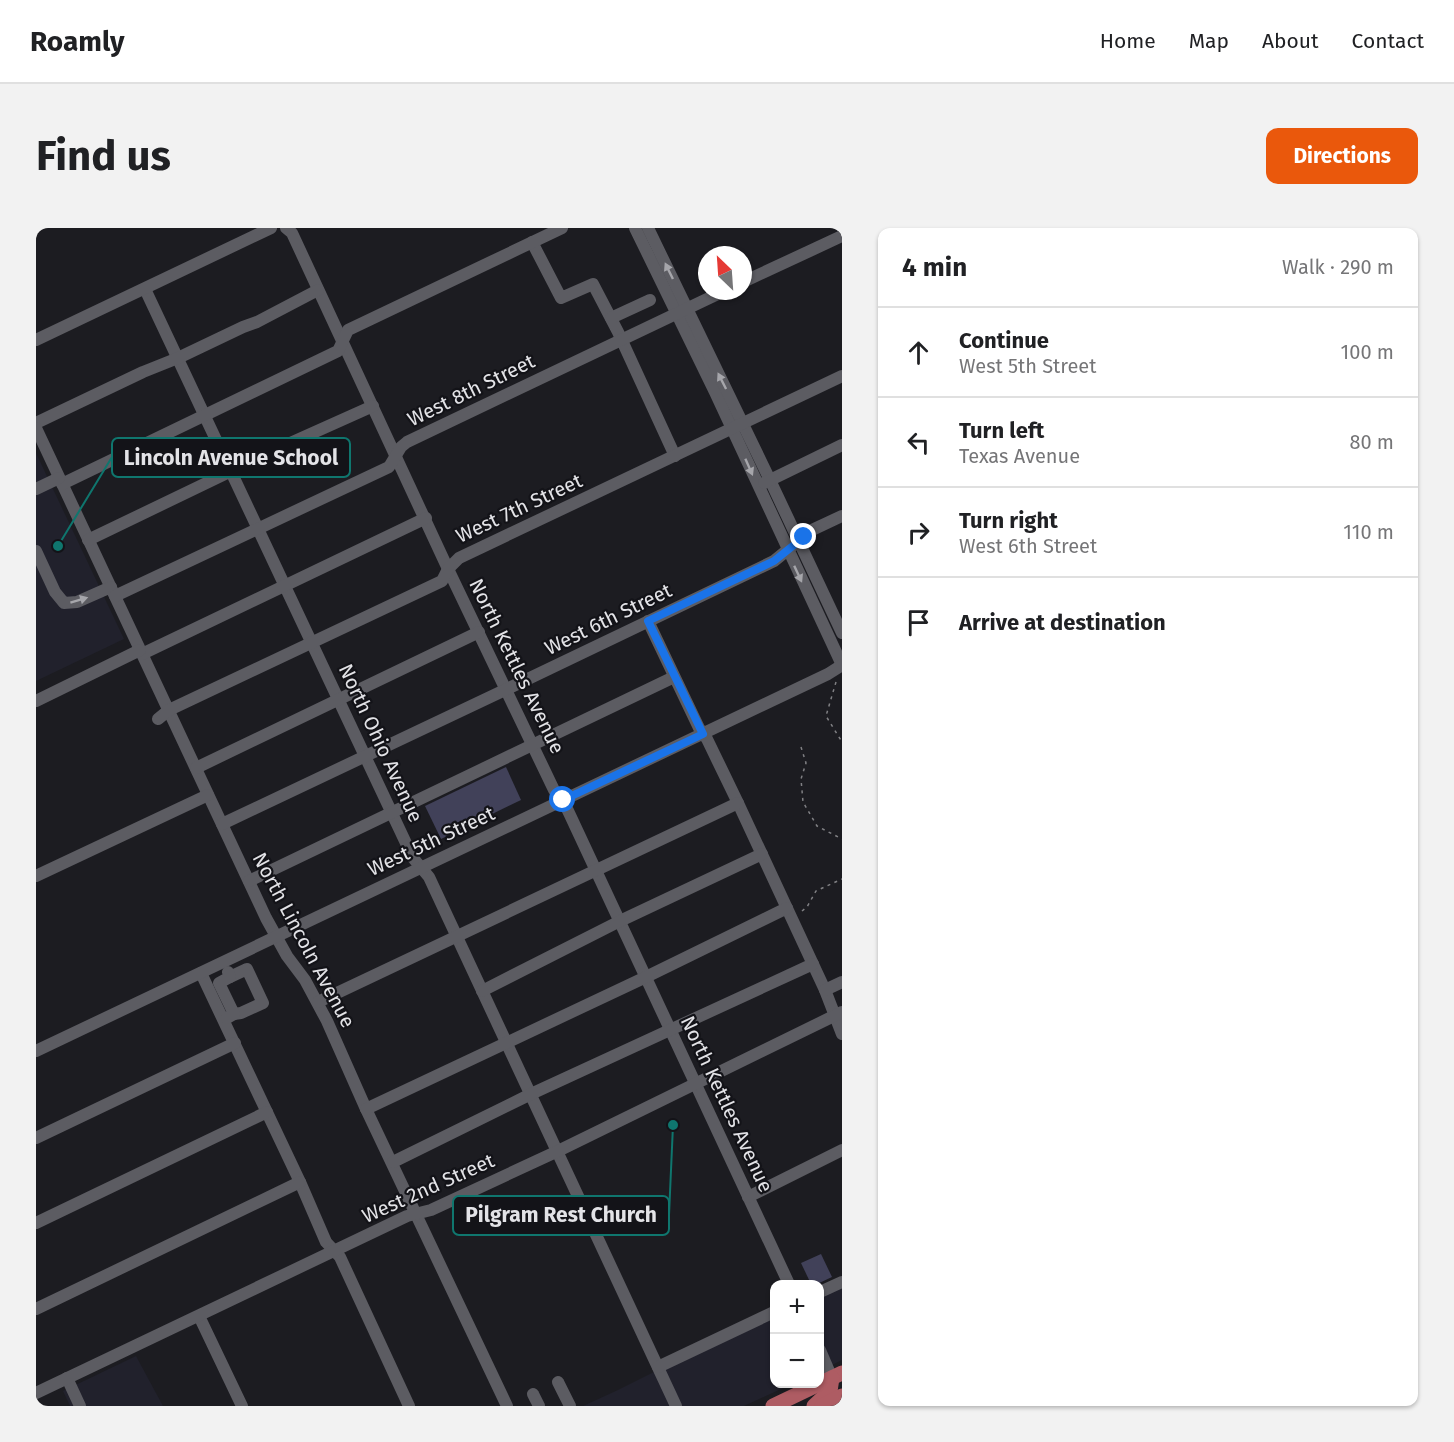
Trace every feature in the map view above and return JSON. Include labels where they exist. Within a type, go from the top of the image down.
[{"type":"main road","points":[[772,1406],[837,1375]]},
{"type":"main road","points":[[814,1406],[830,1391],[837,1375]]},
{"type":"main road","points":[[822,1406],[842,1396]]},
{"type":"street","points":[[36,340],[271,228]]},
{"type":"street","name":"North Kettles Avenue","points":[[286,228],[292,233],[448,569],[554,790],[563,800],[787,1280]]},
{"type":"street","points":[[36,489],[60,481],[205,415],[338,351],[348,330],[562,228]]},
{"type":"street","points":[[635,228],[682,311]]},
{"type":"street","points":[[648,228],[682,311],[737,425],[770,480],[842,633]]},
{"type":"street","points":[[752,278],[842,236]]},
{"type":"street","points":[[532,242],[561,298],[593,284],[675,456]]},
{"type":"street","name":"North Ohio Avenue","points":[[145,289],[413,858],[429,877],[676,1406]]},
{"type":"street","points":[[36,423],[143,372],[257,322],[318,290]]},
{"type":"street","points":[[610,318],[650,300]]},
{"type":"street","name":"West 8th Street","points":[[36,550],[55,592],[64,603],[78,602],[113,592],[258,529],[388,467],[407,442],[705,300]]},
{"type":"street","name":"West 7th Street","points":[[158,719],[169,710],[442,581],[448,569],[459,558],[842,376]]},
{"type":"street","points":[[88,540],[373,406]]},
{"type":"street","points":[[737,425],[758,487],[842,665]]},
{"type":"street","name":"North Lincoln Avenue","points":[[36,428],[40,449],[60,481],[266,918],[287,956],[318,1002],[366,1109],[507,1406]]},
{"type":"street","points":[[758,487],[842,445]]},
{"type":"street","name":"West 6th Street","points":[[222,824],[774,561],[812,530],[842,516]]},
{"type":"street","points":[[36,701],[286,586],[426,518]]},
{"type":"street","points":[[648,621],[762,854],[793,910],[813,964],[838,1014],[842,1034]]},
{"type":"street","points":[[196,768],[479,632]]},
{"type":"street","name":"West 5th Street","points":[[36,1051],[703,734],[828,674],[842,665]]},
{"type":"street","points":[[249,881],[674,677]]},
{"type":"street","points":[[36,876],[208,795]]},
{"type":"street","points":[[318,1002],[738,803]]},
{"type":"street","points":[[483,991],[620,921],[762,854]]},
{"type":"street","points":[[366,1109],[793,910]]},
{"type":"street","points":[[229,1017],[263,1003],[247,969],[251,949]]},
{"type":"street","points":[[223,962],[230,977]]},
{"type":"street","points":[[393,1162],[531,1094],[813,964]]},
{"type":"street","points":[[218,995],[219,983],[247,969]]},
{"type":"street","points":[[201,973],[218,995],[229,1017],[235,1043],[326,1242],[335,1251],[409,1406]]},
{"type":"street","points":[[825,990],[842,982]]},
{"type":"street","name":"West 2nd Street","points":[[36,1393],[406,1216],[432,1210],[558,1151],[838,1014]]},
{"type":"street","points":[[36,1138],[235,1043]]},
{"type":"street","points":[[36,1223],[267,1112]]},
{"type":"street","points":[[748,1197],[842,1150]]},
{"type":"street","points":[[36,1309],[300,1182]]},
{"type":"street","points":[[824,1290],[842,1282]]},
{"type":"street","points":[[658,1367],[770,1314]]},
{"type":"street","points":[[199,1316],[242,1406]]},
{"type":"street","points":[[824,1357],[837,1375]]},
{"type":"street","points":[[66,1378],[80,1406]]},
{"type":"street","points":[[558,1382],[570,1406]]},
{"type":"path","points":[[837,678],[826,716],[842,742]]},
{"type":"path","points":[[801,747],[806,763],[801,779],[803,802],[817,826],[842,839]]},
{"type":"path","points":[[793,910],[807,907],[816,891],[842,879]]},
{"type":"shaded area","points":[[36,453],[124,639],[36,681]]},
{"type":"shaded area","points":[[842,1280],[842,1360],[832,1365],[824,1346],[824,1289]]},
{"type":"shaded area","points":[[770,1315],[770,1388],[783,1388],[744,1406],[682,1406],[664,1368]]},
{"type":"shaded area","points":[[136,1356],[163,1406],[70,1406],[63,1391]]},
{"type":"shaded area","points":[[654,1372],[670,1406],[583,1406],[618,1390]]},
{"type":"building","points":[[506,767],[521,800],[441,839],[425,806]]},
{"type":"building","points":[[821,1254],[832,1277],[824,1281],[809,1280],[801,1263]]},
{"type":"place","name":"Lincoln Avenue School","points":[[58,546]]},
{"type":"place","name":"Pilgram Rest Church","points":[[673,1125]]},
{"type":"route","points":[[563,800],[703,734],[648,621],[774,561],[804,537]]}]
